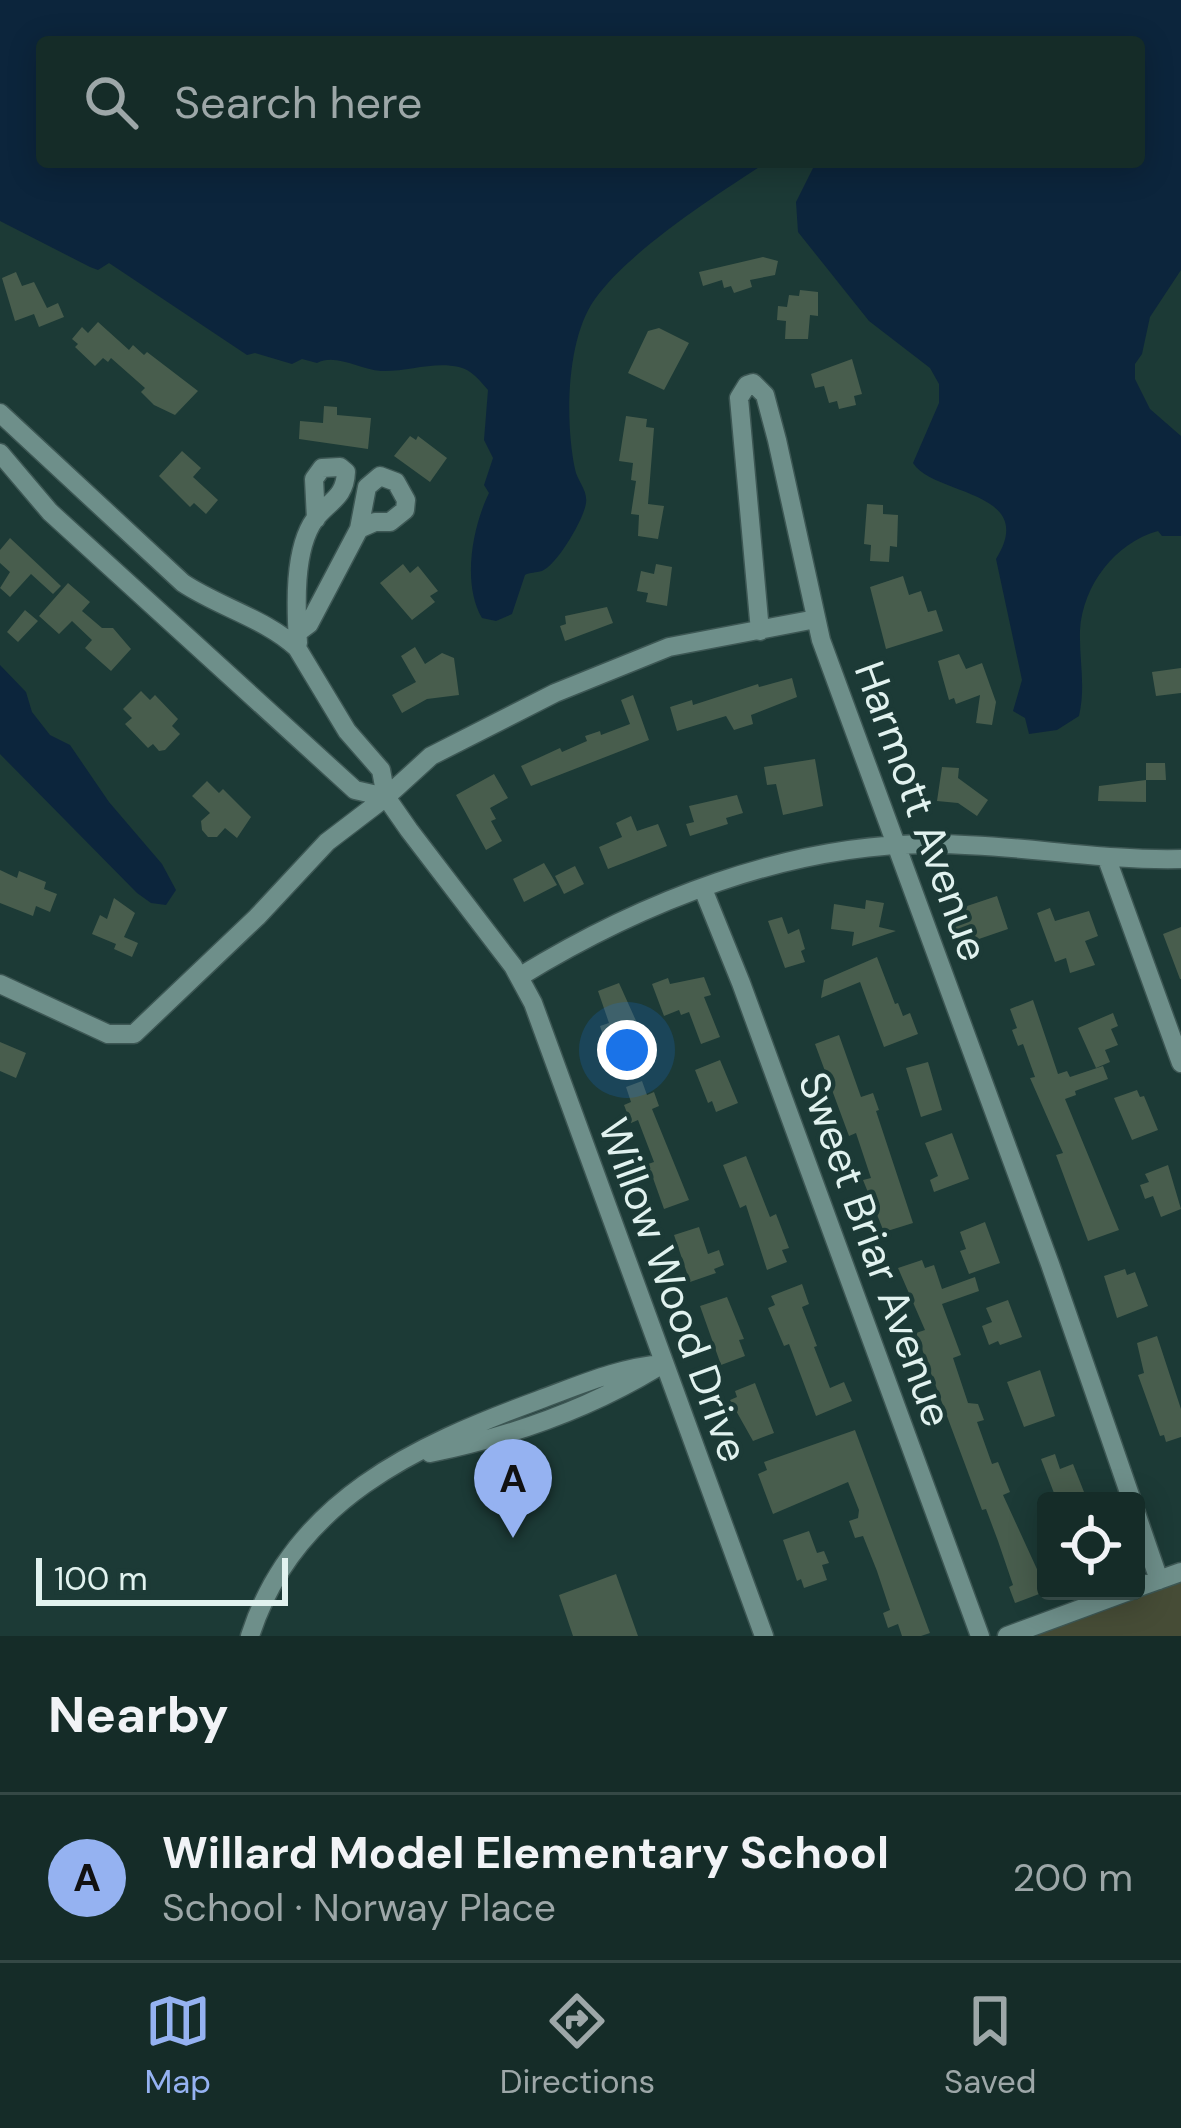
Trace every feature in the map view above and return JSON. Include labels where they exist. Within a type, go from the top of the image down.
[{"type":"street","name":"Harmott Avenue","points":[[760,632],[739,398],[753,383],[765,395],[816,619],[1129,1492]]},
{"type":"street","name":"Willow Wood Drive","points":[[0,413],[183,584],[297,640],[347,731],[381,770],[386,796],[520,977],[764,1636]]},
{"type":"street","name":"Willow Wood Drive","points":[[0,453],[50,512],[355,790],[386,796]]},
{"type":"street","points":[[297,640],[293,622],[301,556],[316,518]]},
{"type":"street","points":[[297,640],[359,529]]},
{"type":"street","points":[[0,983],[108,1034],[134,1034],[240,934],[326,842],[430,756],[555,693],[669,646],[816,619]]},
{"type":"street","points":[[520,977],[611,925],[703,889],[800,860],[898,845],[976,844],[1107,859],[1181,859]]},
{"type":"street","points":[[1107,859],[1181,1063]]},
{"type":"street","name":"Sweet Briar Avenue","points":[[703,889],[980,1636]]},
{"type":"street","points":[[250,1636],[270,1586],[309,1529],[364,1483],[414,1456],[478,1443],[591,1402],[664,1364]]},
{"type":"street","points":[[1145,1539],[1159,1580]]},
{"type":"street","points":[[1145,1585],[1181,1571]]},
{"type":"street","points":[[1007,1636],[1106,1600]]},
{"type":"green space","points":[[1181,1571],[1181,1636],[1002,1636],[1101,1600],[1145,1600],[1145,1584]]},
{"type":"water","points":[[0,0],[1181,0],[1181,270],[1150,317],[1135,379],[1150,409],[1181,436],[1181,536],[1162,536],[1158,531],[1142,537],[1104,568],[1082,613],[1079,716],[1057,730],[1029,734],[1025,718],[1013,711],[1022,680],[996,559],[1006,536],[1004,520],[994,507],[924,474],[913,463],[939,403],[939,384],[930,368],[869,321],[798,232],[796,202],[813,168],[1145,168],[1145,36],[36,36],[36,168],[758,168],[651,243],[610,280],[585,316],[573,358],[569,405],[584,510],[555,560],[542,571],[525,575],[512,614],[496,621],[482,618],[472,589],[474,539],[489,493],[484,485],[493,458],[484,440],[488,390],[472,373],[449,365],[381,371],[332,360],[302,359],[292,364],[247,355],[109,263],[98,270],[90,267],[0,221]]},
{"type":"water","points":[[0,665],[26,692],[32,712],[50,735],[70,745],[109,802],[162,864],[176,890],[166,905],[151,903],[137,893],[0,754]]},
{"type":"building","points":[[763,257],[778,261],[775,275],[750,280],[752,287],[734,293],[731,286],[724,288],[722,280],[703,286],[699,272]]},
{"type":"building","points":[[16,272],[22,286],[34,282],[47,308],[58,303],[64,317],[39,327],[34,314],[15,321],[2,278]]},
{"type":"building","points":[[800,290],[818,292],[818,316],[810,315],[808,339],[785,339],[786,321],[777,320],[778,306],[787,307],[789,295],[799,296]]},
{"type":"building","points":[[98,322],[129,350],[133,345],[144,355],[147,352],[198,391],[175,415],[154,405],[141,392],[145,388],[111,358],[95,366],[72,339],[82,327],[88,333]]},
{"type":"building","points":[[659,328],[689,343],[664,390],[628,373],[648,331]]},
{"type":"building","points":[[852,359],[862,394],[854,396],[856,405],[839,409],[837,401],[829,403],[824,386],[815,388],[811,374]]},
{"type":"building","points":[[324,406],[337,407],[337,415],[371,418],[368,449],[299,439],[300,421],[323,423]]},
{"type":"building","points":[[626,416],[647,419],[646,427],[654,428],[648,504],[664,506],[658,539],[638,536],[639,515],[631,514],[636,481],[631,480],[633,463],[619,461]]},
{"type":"building","points":[[410,436],[416,440],[418,436],[447,458],[430,482],[394,456]]},
{"type":"building","points":[[182,451],[201,468],[193,477],[218,500],[206,514],[194,503],[190,507],[159,476]]},
{"type":"building","points":[[867,504],[883,505],[883,514],[898,515],[897,547],[890,546],[889,562],[870,561],[871,545],[864,544]]},
{"type":"building","points":[[10,538],[61,586],[53,594],[31,574],[10,597],[0,588],[10,572],[0,563],[0,550]]},
{"type":"building","points":[[403,564],[410,573],[418,566],[438,591],[430,596],[435,602],[412,620],[380,583]]},
{"type":"building","points":[[656,564],[672,567],[667,606],[646,602],[648,593],[637,591],[641,571],[654,574]]},
{"type":"building","points":[[903,576],[909,595],[921,591],[928,612],[936,610],[943,631],[886,649],[870,587]]},
{"type":"building","points":[[68,583],[90,602],[82,611],[102,628],[113,628],[131,649],[111,671],[85,648],[92,640],[72,621],[59,634],[39,616]]},
{"type":"building","points":[[607,607],[613,623],[565,641],[560,626],[566,624],[565,616]]},
{"type":"building","points":[[25,610],[38,621],[18,642],[7,632]]},
{"type":"building","points":[[415,647],[425,664],[442,653],[454,658],[459,695],[427,699],[402,713],[392,695],[416,682],[401,656]]},
{"type":"building","points":[[959,654],[966,669],[982,663],[996,702],[992,725],[976,723],[980,695],[956,704],[954,698],[949,700],[938,661]]},
{"type":"building","points":[[1181,668],[1181,693],[1156,696],[1152,672]]},
{"type":"building","points":[[792,678],[797,697],[751,715],[753,724],[734,730],[726,716],[677,731],[670,707]]},
{"type":"building","points":[[141,691],[150,700],[155,695],[178,719],[172,726],[180,734],[165,750],[153,744],[148,748],[125,724],[132,718],[123,709]]},
{"type":"building","points":[[633,695],[649,740],[531,786],[521,766],[587,741],[585,736],[630,724],[621,700]]},
{"type":"building","points":[[815,759],[823,806],[783,815],[776,784],[767,785],[764,767]]},
{"type":"building","points":[[1146,763],[1165,763],[1166,780],[1146,780]]},
{"type":"building","points":[[942,767],[959,768],[958,778],[988,800],[977,816],[958,803],[937,801]]},
{"type":"building","points":[[494,774],[508,798],[490,808],[502,841],[486,850],[456,795]]},
{"type":"building","points":[[1146,780],[1146,802],[1098,801],[1099,786]]},
{"type":"building","points":[[207,781],[219,793],[223,789],[251,817],[237,838],[225,828],[217,837],[208,837],[202,830],[201,821],[210,813],[192,796]]},
{"type":"building","points":[[737,795],[743,813],[726,818],[728,824],[690,836],[686,824],[694,822],[689,806]]},
{"type":"building","points":[[631,816],[637,831],[658,824],[667,846],[608,869],[599,847],[622,837],[616,823]]},
{"type":"building","points":[[544,863],[557,885],[524,902],[513,879]]},
{"type":"building","points":[[575,866],[584,884],[564,894],[555,876]]},
{"type":"building","points":[[0,870],[17,878],[19,871],[46,882],[44,889],[57,894],[50,912],[36,906],[33,916],[0,903]]},
{"type":"building","points":[[997,896],[1008,929],[976,940],[979,948],[963,954],[954,926],[955,920],[964,917],[961,908]]},
{"type":"building","points":[[114,898],[135,913],[124,937],[138,943],[132,957],[92,934],[100,915],[107,919]]},
{"type":"building","points":[[866,900],[884,903],[879,927],[896,931],[852,946],[854,932],[831,929],[834,904],[865,909]]},
{"type":"building","points":[[1050,908],[1055,921],[1089,911],[1098,936],[1085,941],[1095,965],[1070,973],[1066,958],[1055,962],[1037,913]]},
{"type":"building","points":[[782,917],[788,934],[799,929],[805,949],[801,951],[805,962],[785,968],[768,921]]},
{"type":"building","points":[[1181,927],[1181,979],[1180,979],[1163,934]]},
{"type":"building","points":[[877,957],[895,1004],[903,1016],[910,1013],[918,1034],[884,1047],[860,982],[821,998],[824,980]]},
{"type":"building","points":[[704,977],[711,995],[704,997],[720,1037],[701,1044],[689,1012],[664,1016],[652,984],[668,978],[670,984]]},
{"type":"building","points":[[619,983],[651,1054],[634,1060],[625,1038],[606,1045],[600,1026],[609,1023],[598,991]]},
{"type":"building","points":[[1033,1000],[1058,1074],[1067,1071],[1070,1077],[1103,1066],[1108,1079],[1065,1099],[1119,1230],[1088,1241],[1056,1155],[1063,1153],[1030,1078],[1035,1077],[1023,1044],[1018,1046],[1012,1030],[1017,1028],[1010,1009]]},
{"type":"building","points":[[1113,1013],[1118,1026],[1111,1029],[1118,1045],[1105,1050],[1110,1062],[1096,1068],[1078,1028]]},
{"type":"building","points":[[839,1035],[861,1097],[873,1093],[913,1223],[884,1232],[863,1180],[871,1178],[856,1133],[849,1136],[815,1044]]},
{"type":"building","points":[[0,1042],[26,1053],[16,1078],[0,1071]]},
{"type":"building","points":[[720,1060],[738,1103],[716,1112],[695,1070]]},
{"type":"building","points":[[928,1062],[942,1110],[921,1117],[906,1068]]},
{"type":"building","points":[[642,1081],[647,1095],[654,1092],[659,1106],[652,1109],[689,1200],[664,1209],[638,1120],[631,1123],[624,1105],[631,1102],[626,1087]]},
{"type":"building","points":[[1137,1090],[1158,1130],[1132,1140],[1114,1098]]},
{"type":"building","points":[[952,1133],[969,1179],[934,1192],[930,1180],[938,1176],[925,1143]]},
{"type":"building","points":[[746,1156],[770,1217],[776,1214],[789,1248],[782,1250],[787,1262],[767,1270],[746,1205],[740,1208],[723,1165]]},
{"type":"building","points":[[1168,1165],[1181,1209],[1161,1217],[1153,1196],[1145,1199],[1140,1185],[1149,1182],[1145,1174]]},
{"type":"building","points":[[985,1222],[1000,1263],[969,1274],[960,1251],[966,1249],[960,1232]]},
{"type":"building","points":[[699,1227],[708,1254],[719,1250],[724,1265],[690,1282],[674,1235]]},
{"type":"building","points":[[922,1260],[925,1268],[934,1265],[942,1289],[975,1277],[979,1291],[942,1304],[961,1355],[953,1358],[968,1403],[978,1404],[984,1420],[977,1422],[992,1464],[998,1462],[1010,1492],[1003,1495],[1037,1569],[1037,1595],[1015,1603],[998,1541],[916,1333],[925,1330],[898,1268]]},
{"type":"building","points":[[1125,1269],[1127,1275],[1135,1272],[1148,1306],[1117,1318],[1104,1276]]},
{"type":"building","points":[[802,1284],[809,1304],[802,1307],[830,1388],[844,1382],[852,1401],[816,1416],[789,1344],[784,1346],[768,1308],[775,1305],[771,1296]]},
{"type":"building","points":[[727,1297],[744,1339],[739,1340],[745,1356],[721,1365],[700,1306]]},
{"type":"building","points":[[1008,1300],[1022,1337],[989,1345],[982,1326],[992,1322],[986,1308]]},
{"type":"building","points":[[1157,1336],[1181,1409],[1181,1437],[1166,1442],[1138,1375],[1144,1373],[1137,1343]]},
{"type":"building","points":[[1040,1370],[1055,1416],[1024,1427],[1007,1382]]},
{"type":"building","points":[[755,1383],[774,1433],[753,1441],[730,1400],[737,1397],[735,1391]]},
{"type":"building","points":[[855,1430],[930,1633],[902,1636],[898,1624],[888,1628],[883,1613],[890,1610],[877,1571],[863,1536],[855,1538],[849,1521],[858,1518],[859,1510],[848,1482],[773,1514],[758,1474],[767,1470],[764,1462]]},
{"type":"building","points":[[1055,1454],[1060,1469],[1073,1464],[1084,1492],[1054,1492],[1041,1459]]},
{"type":"building","points":[[809,1531],[817,1553],[824,1551],[829,1563],[822,1565],[827,1580],[804,1588],[801,1579],[797,1581],[783,1540]]},
{"type":"building","points":[[616,1574],[638,1636],[573,1636],[559,1595]]},
{"type":"place","name":"Willard Model Elementary School","points":[[513,1538]]}]
